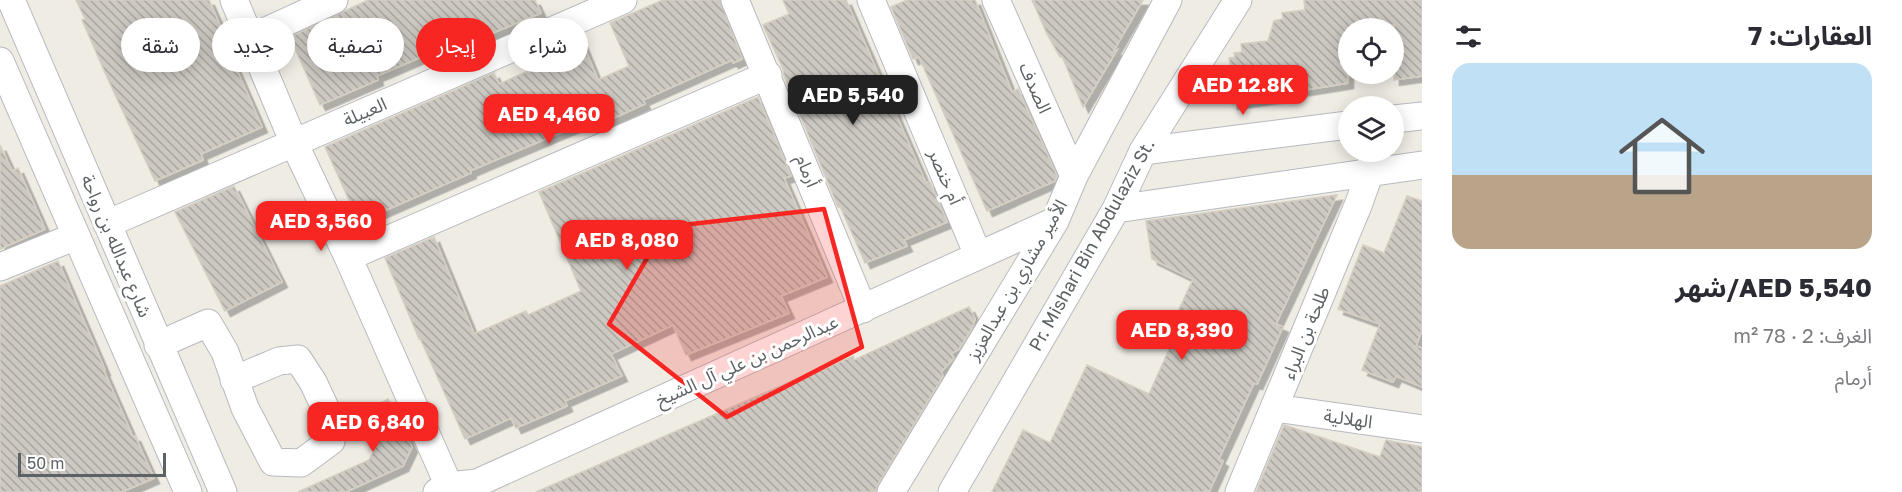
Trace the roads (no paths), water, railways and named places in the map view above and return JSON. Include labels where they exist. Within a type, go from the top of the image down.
[{"type":"street","name":"شارع عبدالله بن رواحة","points":[[11,0],[223,492]]},
{"type":"street","points":[[234,0],[242,18]]},
{"type":"street","points":[[294,18],[334,0]]},
{"type":"street","name":"العبيلة","points":[[107,224],[622,0]]},
{"type":"street","name":"أرمام","points":[[735,0],[863,309]]},
{"type":"street","name":"أم خنصر","points":[[871,0],[978,255]]},
{"type":"street","name":"الصدف","points":[[996,0],[1074,176]]},
{"type":"street","name":"الأمير مشاري بن عبدالعزيز","points":[[891,492],[1055,221],[1074,176],[1168,0]]},
{"type":"street","name":"Pr. Mishari Bin Abdulaziz St.","points":[[952,492],[1116,209],[1143,151],[1238,0]]},
{"type":"street","name":"شارع عبدالله بن رواحة","points":[[0,61],[188,492]]},
{"type":"street","points":[[264,72],[294,142],[348,256],[442,489]]},
{"type":"street","points":[[348,256],[768,75]]},
{"type":"street","points":[[1404,118],[1422,116]]},
{"type":"street","points":[[1143,151],[1338,126]]},
{"type":"street","points":[[1116,209],[1371,162],[1422,165]]},
{"type":"street","name":"طلحة بن البراء","points":[[1239,492],[1359,203],[1371,162]]},
{"type":"street","name":"عبدالرحمن بن علي آل الشيخ","points":[[442,489],[479,488],[1055,221]]},
{"type":"street","points":[[0,267],[76,236]]},
{"type":"street","points":[[159,345],[208,323],[225,352],[234,380]]},
{"type":"street","name":"الهلالية","points":[[1275,408],[1422,429]]}]
